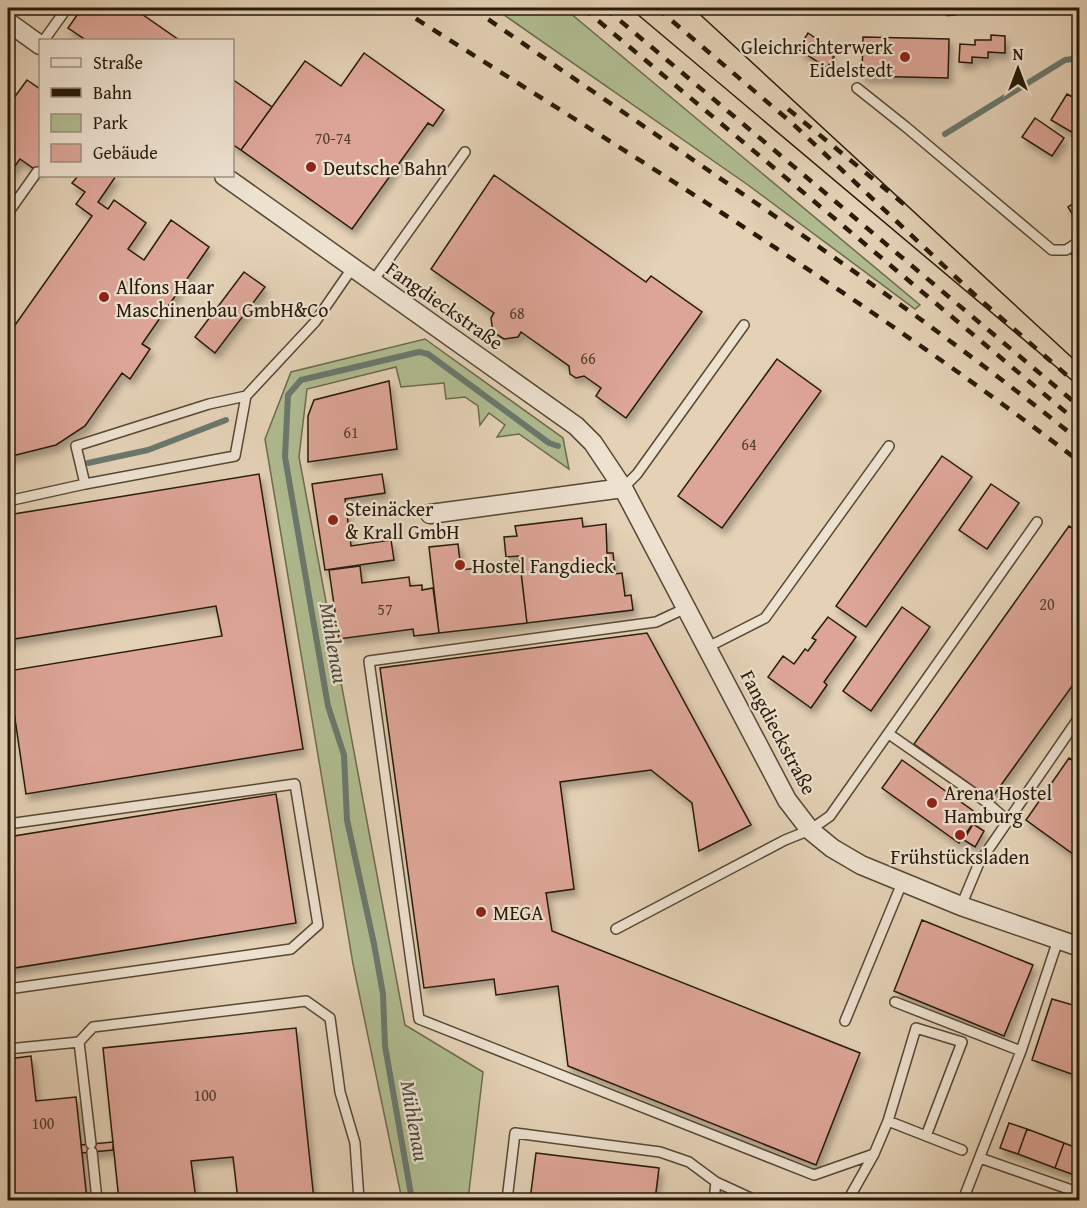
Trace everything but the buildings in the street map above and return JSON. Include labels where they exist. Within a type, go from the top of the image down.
[{"type":"street","points":[[8,22],[39,44]]},
{"type":"street","name":"Fangdieckstraße","points":[[225,177],[576,426],[594,443],[623,488],[787,800],[810,830],[832,848],[861,866],[902,884],[1080,948]]},
{"type":"street","points":[[430,514],[623,488]]},
{"type":"lane","points":[[45,39],[67,8]]},
{"type":"lane","points":[[857,88],[1052,250],[1065,250],[1080,241]]},
{"type":"lane","points":[[373,281],[465,152]]},
{"type":"lane","points":[[8,213],[37,172]]},
{"type":"lane","points":[[8,501],[235,456],[246,396],[315,322],[353,267]]},
{"type":"lane","points":[[623,488],[637,474],[744,325]]},
{"type":"lane","points":[[85,484],[76,446],[209,404],[246,396]]},
{"type":"lane","points":[[708,647],[765,618],[889,446]]},
{"type":"lane","points":[[616,929],[775,845],[810,830],[830,816],[1037,522]]},
{"type":"lane","points":[[686,608],[656,622],[369,661],[419,1019],[814,1174],[874,1154]]},
{"type":"lane","points":[[961,906],[979,863],[1080,716]]},
{"type":"lane","points":[[889,734],[985,801],[1008,821]]},
{"type":"lane","points":[[8,824],[295,784],[318,925],[291,949],[8,989]]},
{"type":"lane","points":[[845,1021],[902,884]]},
{"type":"lane","points":[[963,1200],[1021,1051],[1058,940]]},
{"type":"lane","points":[[8,1049],[79,1042],[93,1027],[306,1001],[330,1018],[340,1092],[355,1143],[359,1200]]},
{"type":"lane","points":[[896,1002],[1021,1051]]},
{"type":"lane","points":[[848,1200],[874,1154],[888,1121],[916,1028],[962,1042],[926,1136]]},
{"type":"lane","points":[[79,1042],[97,1200]]},
{"type":"lane","points":[[888,1121],[962,1150]]},
{"type":"lane","points":[[507,1200],[515,1133],[660,1152],[690,1162],[716,1182],[755,1200]]},
{"type":"lane","points":[[980,1158],[1080,1193]]},
{"type":"lane","points":[[714,1200],[716,1182]]},
{"type":"green space","points":[[494,8],[564,8],[920,305],[915,309],[748,185]]},
{"type":"green space","points":[[425,339],[563,438],[569,469],[519,434],[497,437],[505,425],[489,413],[480,425],[478,406],[465,397],[446,399],[444,383],[401,387],[396,367],[307,389],[299,457],[405,1025],[483,1072],[468,1200],[402,1200],[353,964],[265,439],[291,372]]},
{"type":"waterway","name":"Mühlenau","points":[[945,134],[1065,60],[1080,58]]},
{"type":"waterway","name":"Mühlenau","points":[[412,1200],[385,1046],[383,994],[347,820],[344,755],[328,706],[285,457],[288,395],[301,380],[419,352],[428,354],[549,443],[558,446]]},
{"type":"waterway","points":[[88,463],[148,450],[226,420]]},
{"type":"tram line","points":[[630,8],[1080,387]]},
{"type":"tram line","points":[[693,8],[1080,365]]},
{"type":"railway","points":[[399,8],[830,284],[998,401],[1080,462]]},
{"type":"railway","points":[[472,8],[856,273],[1007,383],[1080,441]]},
{"type":"railway","points":[[583,8],[1080,424]]},
{"type":"railway","points":[[605,8],[1080,407]]},
{"type":"railway","points":[[657,8],[793,124],[976,296],[1070,378]]},
{"type":"railway","points":[[866,8],[948,14],[1064,8]]},
{"type":"railway","points":[[788,109],[911,210]]},
{"type":"place","name":"Gleichrichterwerk Eidelstedt","points":[[905,57]]},
{"type":"place","name":"Deutsche Bahn","points":[[311,167]]},
{"type":"place","name":"Alfons Haar Maschinenbau GmbH&Co","points":[[104,297]]},
{"type":"place","name":"Steinäcker & Krall GmbH","points":[[333,520]]},
{"type":"place","name":"Hostel Fangdieck","points":[[460,565]]},
{"type":"place","name":"Arena Hostel Hamburg","points":[[932,803]]},
{"type":"place","name":"Frühstücksladen","points":[[960,835]]},
{"type":"place","name":"MEGA","points":[[481,912]]}]
